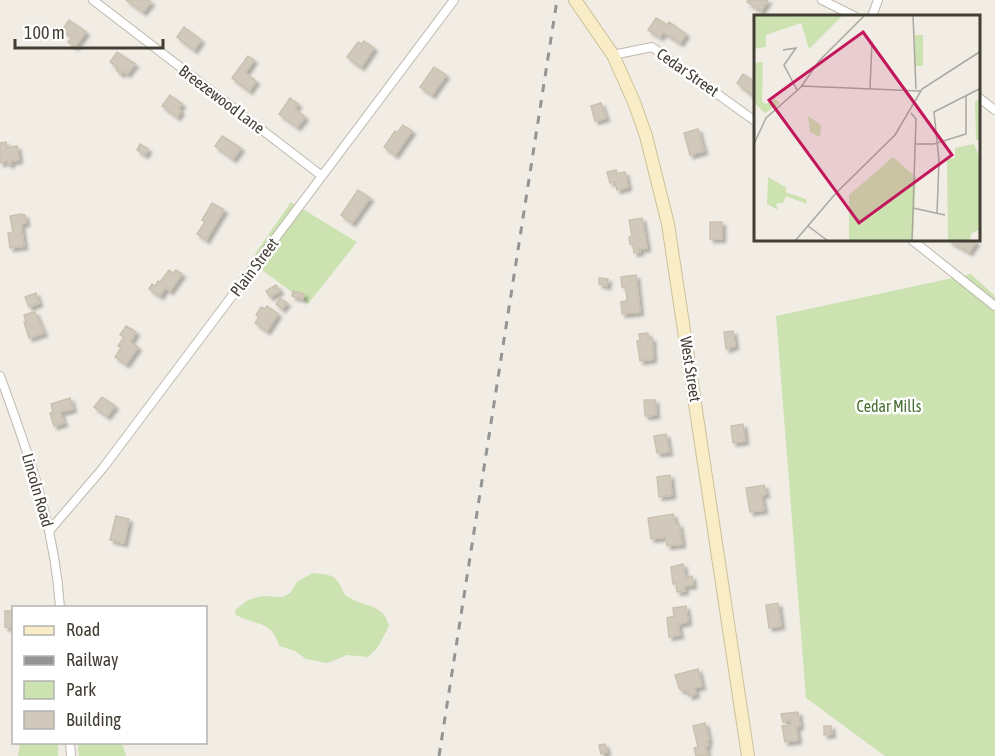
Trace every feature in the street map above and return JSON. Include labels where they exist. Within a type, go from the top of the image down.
[{"type":"main road","name":"West Street","points":[[575,0],[613,55],[640,119],[668,224],[748,756]]},
{"type":"street","name":"Breezewood Lane","points":[[93,0],[322,176]]},
{"type":"street","name":"Plain Street","points":[[50,530],[103,468],[454,0]]},
{"type":"street","points":[[822,0],[852,15]]},
{"type":"street","points":[[872,15],[878,0]]},
{"type":"street","name":"Cedar Street","points":[[613,55],[652,47],[754,120]]},
{"type":"street","points":[[980,99],[995,110]]},
{"type":"street","points":[[915,242],[995,306]]},
{"type":"street","name":"Lincoln Road","points":[[0,376],[31,462],[50,530],[60,606]]},
{"type":"green space","points":[[291,202],[357,242],[308,304],[250,261]]},
{"type":"green space","name":"Cedar Mills","points":[[971,274],[995,296],[995,756],[885,756],[806,698],[776,316]]},
{"type":"green space","points":[[312,573],[333,577],[345,595],[377,609],[386,618],[389,626],[378,647],[368,657],[347,655],[327,663],[306,659],[295,651],[279,646],[268,628],[236,615],[235,610],[248,600],[262,596],[283,597],[290,593],[297,582]]},
{"type":"green space","points":[[20,744],[58,744],[58,756],[18,756]]},
{"type":"green space","points":[[79,744],[120,744],[123,746],[126,756],[79,756]]},
{"type":"building","points":[[126,0],[149,0],[151,2],[143,12]]},
{"type":"building","points":[[748,0],[768,0],[761,11],[747,2]]},
{"type":"building","points":[[656,18],[667,25],[669,22],[686,34],[680,43],[663,32],[660,37],[648,30]]},
{"type":"building","points":[[69,20],[86,32],[75,47],[68,42],[72,37],[62,30]]},
{"type":"building","points":[[184,27],[201,40],[194,50],[177,37]]},
{"type":"building","points":[[364,41],[374,48],[361,67],[347,57],[358,42],[362,44]]},
{"type":"building","points":[[117,52],[135,64],[127,74],[123,71],[121,74],[116,70],[118,67],[110,62]]},
{"type":"building","points":[[248,56],[254,60],[245,73],[256,81],[249,91],[232,78]]},
{"type":"building","points":[[434,67],[446,75],[432,95],[420,87]]},
{"type":"building","points":[[743,74],[754,81],[754,97],[737,83]]},
{"type":"building","points":[[170,95],[182,104],[178,109],[181,111],[177,117],[162,106]]},
{"type":"building","points":[[290,98],[298,104],[295,109],[305,117],[297,127],[279,114]]},
{"type":"building","points":[[601,103],[606,118],[595,121],[591,106]]},
{"type":"building","points":[[403,125],[412,131],[395,155],[384,147],[395,131],[397,133]]},
{"type":"building","points":[[698,129],[704,151],[690,155],[684,133]]},
{"type":"building","points":[[222,136],[241,148],[233,159],[215,146]]},
{"type":"building","points":[[6,142],[7,148],[17,146],[19,160],[11,161],[11,164],[7,161],[0,163],[0,143]]},
{"type":"building","points":[[140,144],[148,149],[145,155],[137,150]]},
{"type":"building","points":[[616,170],[617,174],[625,172],[628,187],[617,190],[615,182],[610,183],[607,172]]},
{"type":"building","points":[[358,190],[370,198],[352,223],[341,215]]},
{"type":"building","points":[[212,203],[224,210],[206,240],[197,234],[205,222],[202,220]]},
{"type":"building","points":[[25,215],[26,223],[21,224],[24,246],[10,248],[8,233],[13,232],[10,216]]},
{"type":"building","points":[[642,218],[647,248],[639,249],[640,252],[634,253],[633,244],[630,244],[629,237],[632,236],[629,220]]},
{"type":"building","points":[[710,222],[722,222],[722,239],[710,239]]},
{"type":"building","points":[[951,242],[976,242],[969,252]]},
{"type":"building","points":[[169,270],[173,273],[176,270],[182,274],[170,291],[165,288],[160,296],[149,289],[152,284],[155,286],[158,281],[160,282]]},
{"type":"building","points":[[636,275],[640,312],[622,314],[621,302],[627,301],[626,287],[622,287],[621,277]]},
{"type":"building","points":[[599,278],[608,279],[607,286],[599,284]]},
{"type":"building","points":[[276,285],[280,291],[270,297],[266,291]]},
{"type":"building","points":[[293,291],[304,294],[303,299],[292,296]]},
{"type":"building","points":[[36,293],[39,303],[29,307],[25,297]]},
{"type":"building","points":[[280,298],[287,303],[282,309],[276,304]]},
{"type":"building","points":[[267,306],[278,314],[267,331],[255,323],[259,317],[256,315],[261,307],[265,309]]},
{"type":"building","points":[[35,312],[44,333],[29,338],[24,315]]},
{"type":"building","points":[[126,326],[136,332],[130,342],[138,347],[126,364],[115,357],[124,337],[120,335]]},
{"type":"building","points":[[733,331],[735,346],[726,349],[724,332]]},
{"type":"building","points":[[648,333],[648,339],[652,338],[653,359],[640,361],[637,341],[640,341],[639,334]]},
{"type":"building","points":[[102,397],[115,406],[107,416],[94,407]]},
{"type":"building","points":[[70,398],[73,409],[60,412],[64,423],[54,426],[50,413],[53,412],[51,404]]},
{"type":"building","points":[[644,400],[655,400],[656,415],[645,416]]},
{"type":"building","points":[[743,424],[745,441],[733,443],[731,426]]},
{"type":"building","points":[[666,434],[669,452],[657,453],[654,436]]},
{"type":"building","points":[[670,475],[672,495],[659,497],[657,477]]},
{"type":"building","points":[[764,485],[766,494],[761,495],[764,510],[750,512],[746,488]]},
{"type":"building","points":[[673,514],[675,524],[679,524],[682,544],[667,546],[666,537],[651,539],[648,518]]},
{"type":"building","points":[[116,516],[129,519],[124,543],[110,540]]},
{"type":"building","points":[[683,564],[685,577],[692,576],[693,585],[684,586],[685,591],[677,592],[676,583],[673,584],[671,567]]},
{"type":"building","points":[[778,603],[781,626],[769,628],[766,605]]},
{"type":"building","points":[[686,606],[688,622],[678,624],[680,635],[669,637],[667,618],[674,616],[673,608]]},
{"type":"building","points":[[5,611],[12,611],[12,628],[5,627]]},
{"type":"building","points":[[698,669],[702,686],[694,688],[696,694],[689,696],[688,690],[683,691],[679,688],[675,675]]},
{"type":"building","points":[[798,712],[800,726],[796,727],[798,740],[785,742],[782,726],[791,725],[791,720],[783,722],[781,714]]},
{"type":"building","points":[[705,723],[709,740],[707,740],[708,746],[705,746],[708,756],[696,756],[694,748],[698,747],[693,726]]},
{"type":"building","points":[[824,726],[831,726],[832,734],[824,735]]},
{"type":"building","points":[[605,744],[607,752],[601,754],[599,745]]},
{"type":"railway","points":[[439,756],[557,0]]}]
